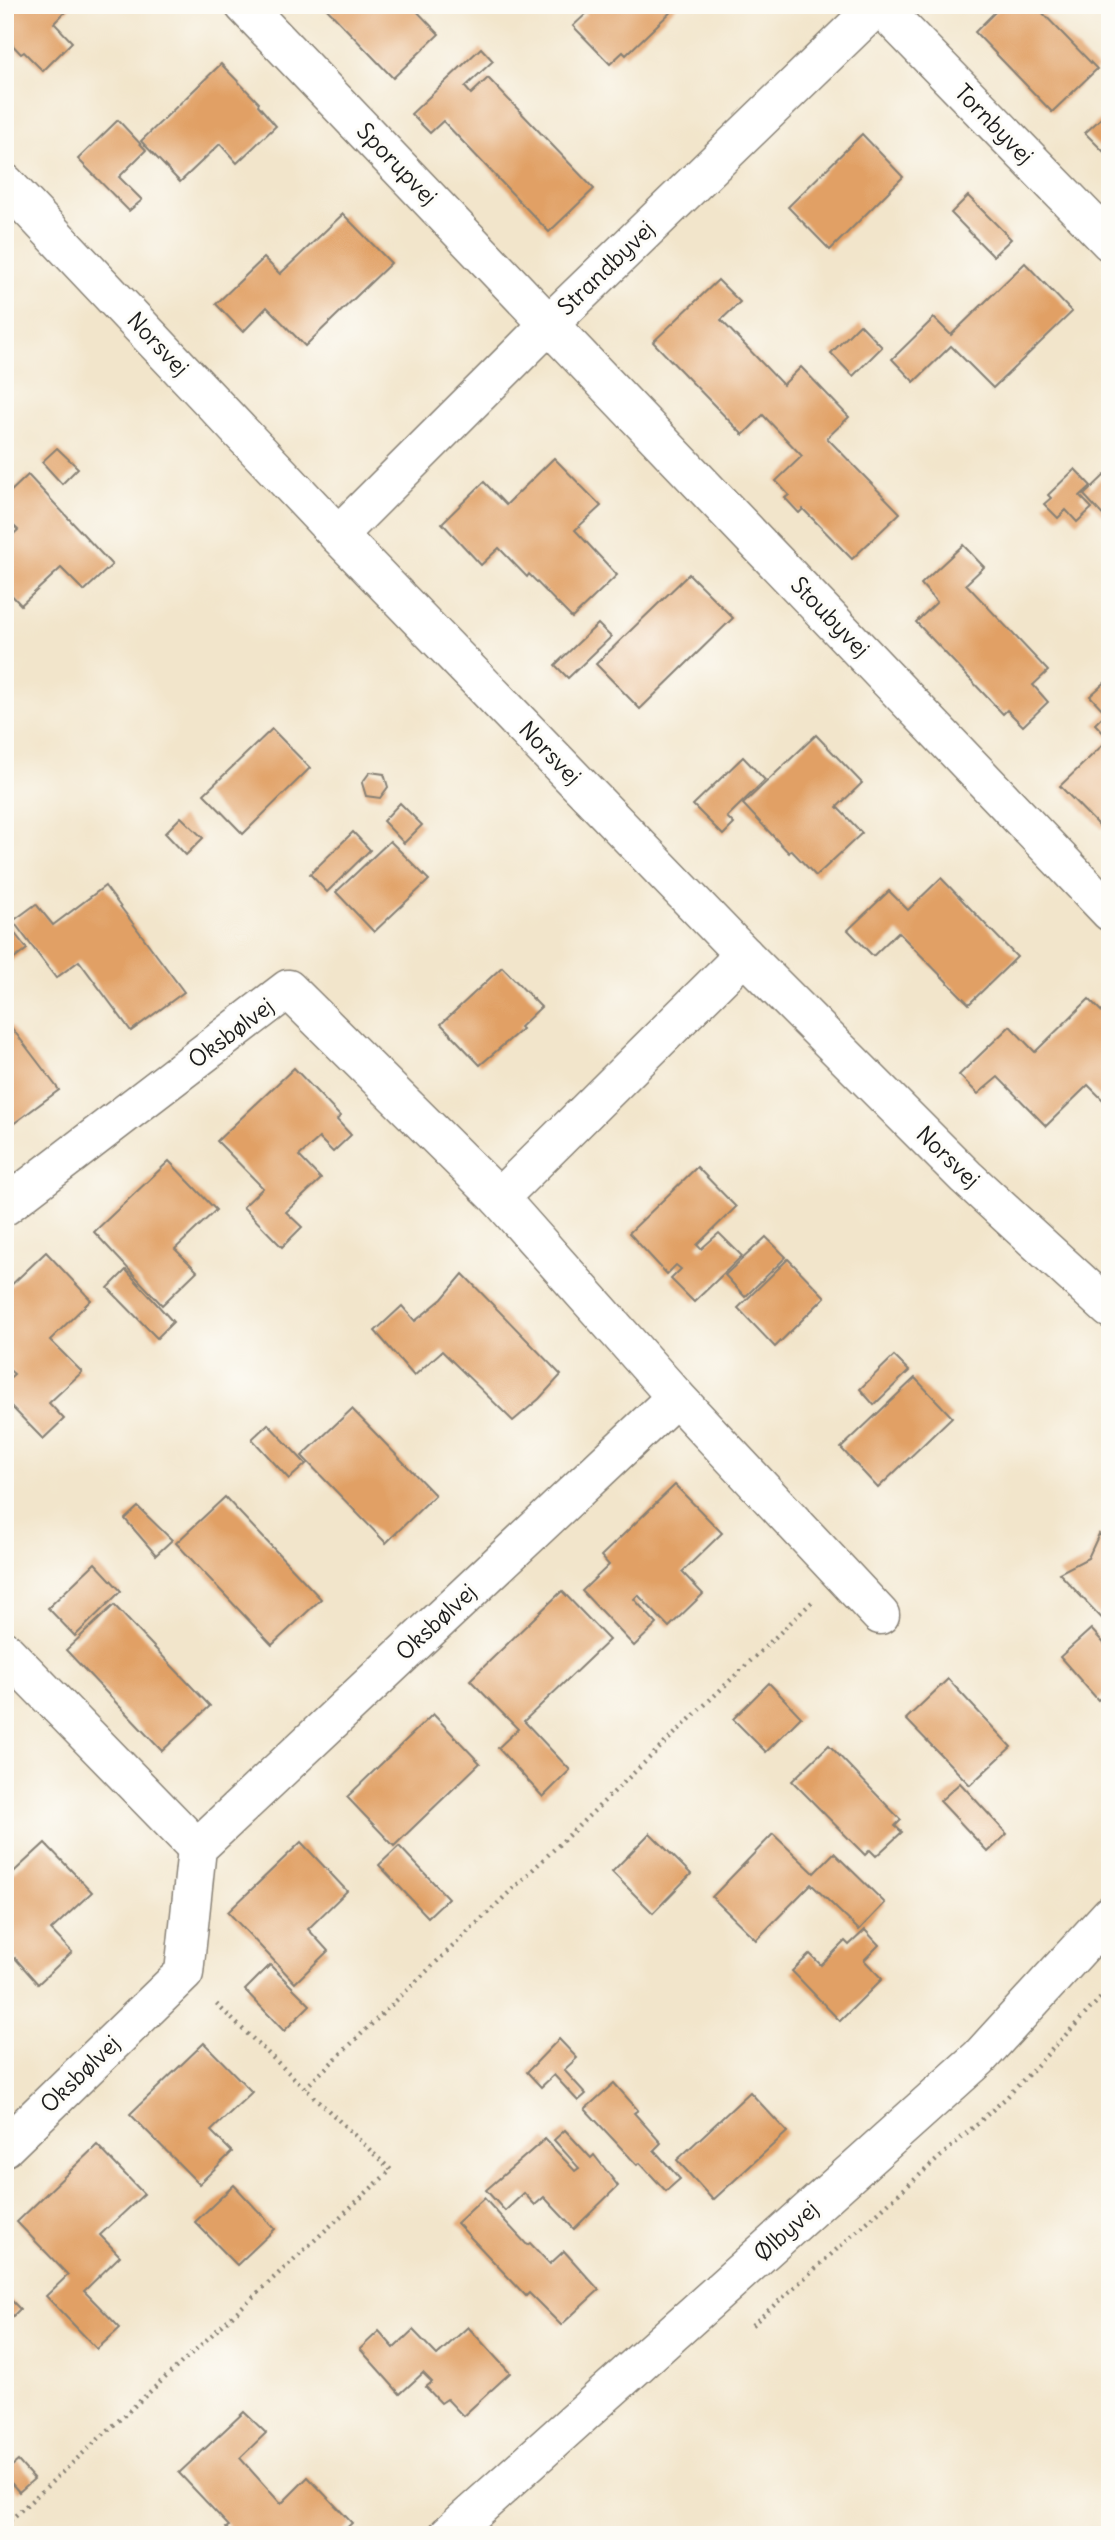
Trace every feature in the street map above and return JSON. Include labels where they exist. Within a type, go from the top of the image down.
[{"type":"street","name":"Sporupvej","points":[[244,5],[550,323]]},
{"type":"street","name":"Strandbyvej","points":[[338,534],[550,323],[879,5]]},
{"type":"street","name":"Tornbyvej","points":[[879,5],[1110,242]]},
{"type":"street","name":"Norsvej","points":[[5,183],[338,534],[744,955],[966,1177],[1110,1308]]},
{"type":"street","name":"Stoubyvej","points":[[550,323],[1110,912]]},
{"type":"street","points":[[499,1198],[744,955]]},
{"type":"street","name":"Oksbølvej","points":[[5,1206],[288,989],[499,1198],[676,1397],[880,1615]]},
{"type":"street","name":"Oksbølvej","points":[[197,1847],[676,1397]]},
{"type":"street","points":[[5,1651],[197,1847],[184,1973]]},
{"type":"street","name":"Ølbyvej","points":[[448,2535],[979,2058],[1110,1914]]},
{"type":"street","name":"Oksbølvej","points":[[5,2147],[184,1973]]},
{"type":"path","points":[[305,2088],[842,1573]]},
{"type":"path","points":[[5,2525],[390,2170],[184,1973]]},
{"type":"building","points":[[5,5],[72,5],[54,23],[72,42],[43,71],[5,37]]},
{"type":"building","points":[[323,5],[411,5],[439,34],[393,78]]},
{"type":"building","points":[[588,5],[678,5],[626,55],[623,52],[610,64],[573,26],[586,14],[583,10]]},
{"type":"building","points":[[1002,5],[1035,5],[1097,69],[1052,112],[975,32]]},
{"type":"building","points":[[481,48],[493,61],[465,87],[471,94],[488,78],[594,189],[549,232],[443,121],[430,133],[411,114]]},
{"type":"building","points":[[221,64],[259,103],[276,126],[237,163],[220,144],[180,182],[141,141]]},
{"type":"building","points":[[1110,110],[1110,158],[1085,133]]},
{"type":"building","points":[[118,120],[146,150],[119,177],[142,200],[129,211],[78,159]]},
{"type":"building","points":[[862,134],[903,177],[830,250],[788,207]]},
{"type":"building","points":[[968,196],[1011,239],[993,256],[951,213]]},
{"type":"building","points":[[343,214],[391,263],[305,346],[267,307],[243,332],[216,304],[264,258],[280,274]]},
{"type":"building","points":[[1025,263],[1072,312],[993,388],[951,346],[914,382],[892,359],[934,318],[951,335]]},
{"type":"building","points":[[718,280],[740,302],[721,320],[783,385],[801,367],[849,417],[827,438],[900,513],[852,559],[803,509],[799,513],[785,498],[789,495],[776,481],[802,456],[763,415],[743,435],[653,342]]},
{"type":"building","points":[[860,324],[882,347],[853,376],[831,353]]},
{"type":"building","points":[[57,448],[78,468],[62,484],[42,462]]},
{"type":"building","points":[[554,458],[601,506],[575,530],[617,575],[572,618],[499,548],[481,565],[442,523],[484,482],[506,505]]},
{"type":"building","points":[[1075,469],[1091,486],[1080,496],[1092,508],[1077,522],[1066,510],[1058,518],[1044,504],[1051,498],[1048,495]]},
{"type":"building","points":[[1110,470],[1110,523],[1084,495]]},
{"type":"building","points":[[28,475],[112,565],[84,591],[61,568],[21,605],[5,588],[5,542],[18,530],[5,517],[5,497]]},
{"type":"building","points":[[963,545],[984,567],[966,584],[1048,671],[1033,685],[1048,702],[1023,726],[1007,710],[1003,714],[916,622],[937,602],[921,584]]},
{"type":"building","points":[[689,574],[733,618],[640,709],[596,664]]},
{"type":"building","points":[[598,624],[611,637],[568,678],[555,665]]},
{"type":"building","points":[[1110,678],[1110,822],[1102,829],[1060,786],[1109,739],[1095,724],[1106,713],[1090,696]]},
{"type":"building","points":[[272,729],[310,768],[243,834],[204,794]]},
{"type":"building","points":[[816,735],[862,783],[837,807],[862,833],[816,876],[791,850],[789,853],[743,804]]},
{"type":"building","points":[[743,757],[765,780],[727,817],[734,824],[723,835],[693,805]]},
{"type":"building","points":[[370,772],[384,774],[388,787],[380,798],[366,796],[362,783]]},
{"type":"building","points":[[400,803],[422,825],[404,843],[383,821]]},
{"type":"building","points":[[181,817],[203,838],[186,855],[165,833]]},
{"type":"building","points":[[353,832],[370,850],[327,892],[310,874]]},
{"type":"building","points":[[390,841],[429,880],[374,932],[336,892]]},
{"type":"building","points":[[941,878],[1017,957],[969,1004],[898,932],[873,956],[848,930],[889,891],[908,910]]},
{"type":"building","points":[[105,886],[184,992],[131,1031],[79,961],[56,978],[13,921],[36,904],[53,925]]},
{"type":"building","points":[[9,926],[27,949],[5,966],[5,929]]},
{"type":"building","points":[[502,967],[541,1007],[520,1027],[522,1029],[480,1065],[441,1024]]},
{"type":"building","points":[[1089,999],[1110,1020],[1110,1094],[1103,1100],[1088,1085],[1046,1126],[998,1077],[978,1094],[959,1075],[1010,1026],[1035,1052]]},
{"type":"building","points":[[5,1019],[59,1090],[5,1130]]},
{"type":"building","points":[[294,1068],[340,1116],[337,1120],[351,1135],[333,1152],[319,1138],[299,1156],[321,1179],[286,1212],[302,1227],[282,1247],[243,1207],[263,1188],[217,1141]]},
{"type":"building","points":[[169,1161],[216,1210],[175,1249],[197,1271],[162,1305],[94,1232]]},
{"type":"building","points":[[697,1167],[736,1207],[697,1245],[701,1249],[719,1233],[742,1256],[694,1302],[671,1279],[681,1269],[676,1265],[667,1274],[629,1233]]},
{"type":"building","points":[[766,1237],[786,1257],[745,1297],[725,1275]]},
{"type":"building","points":[[46,1252],[91,1300],[50,1340],[82,1372],[49,1403],[64,1419],[43,1439],[5,1400],[5,1382],[14,1374],[5,1366],[5,1291]]},
{"type":"building","points":[[788,1259],[825,1297],[775,1347],[738,1308]]},
{"type":"building","points":[[126,1270],[173,1322],[157,1338],[108,1288]]},
{"type":"building","points":[[463,1274],[561,1375],[539,1399],[513,1421],[442,1351],[414,1376],[375,1331],[402,1306],[415,1321],[442,1299]]},
{"type":"building","points":[[894,1356],[909,1371],[874,1405],[860,1389]]},
{"type":"building","points":[[915,1378],[952,1417],[878,1488],[841,1448]]},
{"type":"building","points":[[352,1409],[435,1495],[386,1543],[302,1456]]},
{"type":"building","points":[[268,1424],[306,1464],[289,1479],[252,1439]]},
{"type":"building","points":[[675,1485],[722,1533],[682,1572],[703,1594],[669,1627],[638,1595],[634,1599],[657,1624],[634,1646],[582,1591],[609,1565],[601,1556]]},
{"type":"building","points":[[225,1497],[321,1599],[272,1645],[176,1543]]},
{"type":"building","points":[[138,1507],[172,1540],[156,1555],[125,1519]]},
{"type":"building","points":[[1099,1534],[1110,1545],[1110,1627],[1059,1573],[1088,1558]]},
{"type":"building","points":[[95,1563],[121,1591],[75,1636],[48,1608]]},
{"type":"building","points":[[562,1591],[609,1640],[524,1721],[570,1770],[543,1797],[498,1748],[518,1729],[470,1680]]},
{"type":"building","points":[[114,1605],[210,1706],[162,1751],[66,1650]]},
{"type":"building","points":[[1091,1629],[1110,1650],[1110,1690],[1098,1700],[1060,1657]]},
{"type":"building","points":[[948,1679],[1011,1747],[970,1785],[906,1719]]},
{"type":"building","points":[[769,1683],[801,1717],[766,1752],[733,1719]]},
{"type":"building","points":[[433,1714],[480,1763],[394,1846],[347,1797]]},
{"type":"building","points":[[829,1745],[901,1820],[895,1826],[902,1832],[876,1856],[870,1850],[865,1855],[792,1781]]},
{"type":"building","points":[[960,1783],[1007,1834],[988,1852],[940,1801]]},
{"type":"building","points":[[650,1833],[691,1874],[653,1913],[612,1872]]},
{"type":"building","points":[[773,1834],[814,1873],[834,1853],[885,1903],[859,1930],[811,1884],[756,1940],[712,1897]]},
{"type":"building","points":[[301,1842],[347,1891],[308,1929],[328,1951],[295,1983],[228,1912]]},
{"type":"building","points":[[45,1843],[92,1892],[51,1930],[72,1952],[38,1984],[15,1958],[5,1967],[5,1880]]},
{"type":"building","points":[[399,1846],[448,1898],[428,1917],[379,1865]]},
{"type":"building","points":[[865,1930],[879,1945],[864,1960],[882,1979],[840,2021],[792,1971],[810,1954],[821,1965],[845,1941],[849,1945]]},
{"type":"building","points":[[270,1965],[310,2005],[284,2031],[245,1990]]},
{"type":"building","points":[[559,2039],[577,2058],[564,2070],[586,2094],[578,2101],[554,2075],[541,2087],[527,2072]]},
{"type":"building","points":[[204,2043],[252,2092],[211,2131],[232,2152],[199,2184],[130,2114]]},
{"type":"building","points":[[614,2083],[638,2110],[634,2113],[661,2143],[654,2150],[680,2179],[666,2191],[640,2163],[637,2165],[585,2109]]},
{"type":"building","points":[[750,2092],[787,2132],[713,2200],[677,2160]]},
{"type":"building","points":[[565,2130],[591,2158],[594,2155],[618,2186],[574,2229],[544,2197],[535,2205],[524,2193],[505,2211],[486,2190],[545,2139],[575,2171],[579,2168],[554,2140]]},
{"type":"building","points":[[97,2145],[144,2194],[100,2235],[120,2256],[84,2291],[120,2328],[97,2349],[46,2296],[68,2275],[17,2222]]},
{"type":"building","points":[[234,2185],[275,2229],[237,2265],[195,2222]]},
{"type":"building","points":[[484,2198],[527,2245],[530,2243],[550,2264],[564,2251],[599,2290],[561,2325],[529,2293],[526,2296],[457,2223]]},
{"type":"building","points":[[5,2294],[20,2309],[5,2324]]},
{"type":"building","points":[[468,2327],[510,2373],[463,2416],[447,2399],[441,2403],[426,2387],[432,2382],[423,2373],[400,2394],[360,2349],[379,2331],[394,2348],[413,2330],[437,2355]]},
{"type":"building","points":[[244,2412],[266,2433],[240,2458],[281,2504],[308,2477],[352,2523],[339,2535],[232,2535],[226,2528],[229,2526],[179,2473]]},
{"type":"building","points":[[18,2461],[34,2479],[19,2492],[5,2476],[5,2472]]}]
